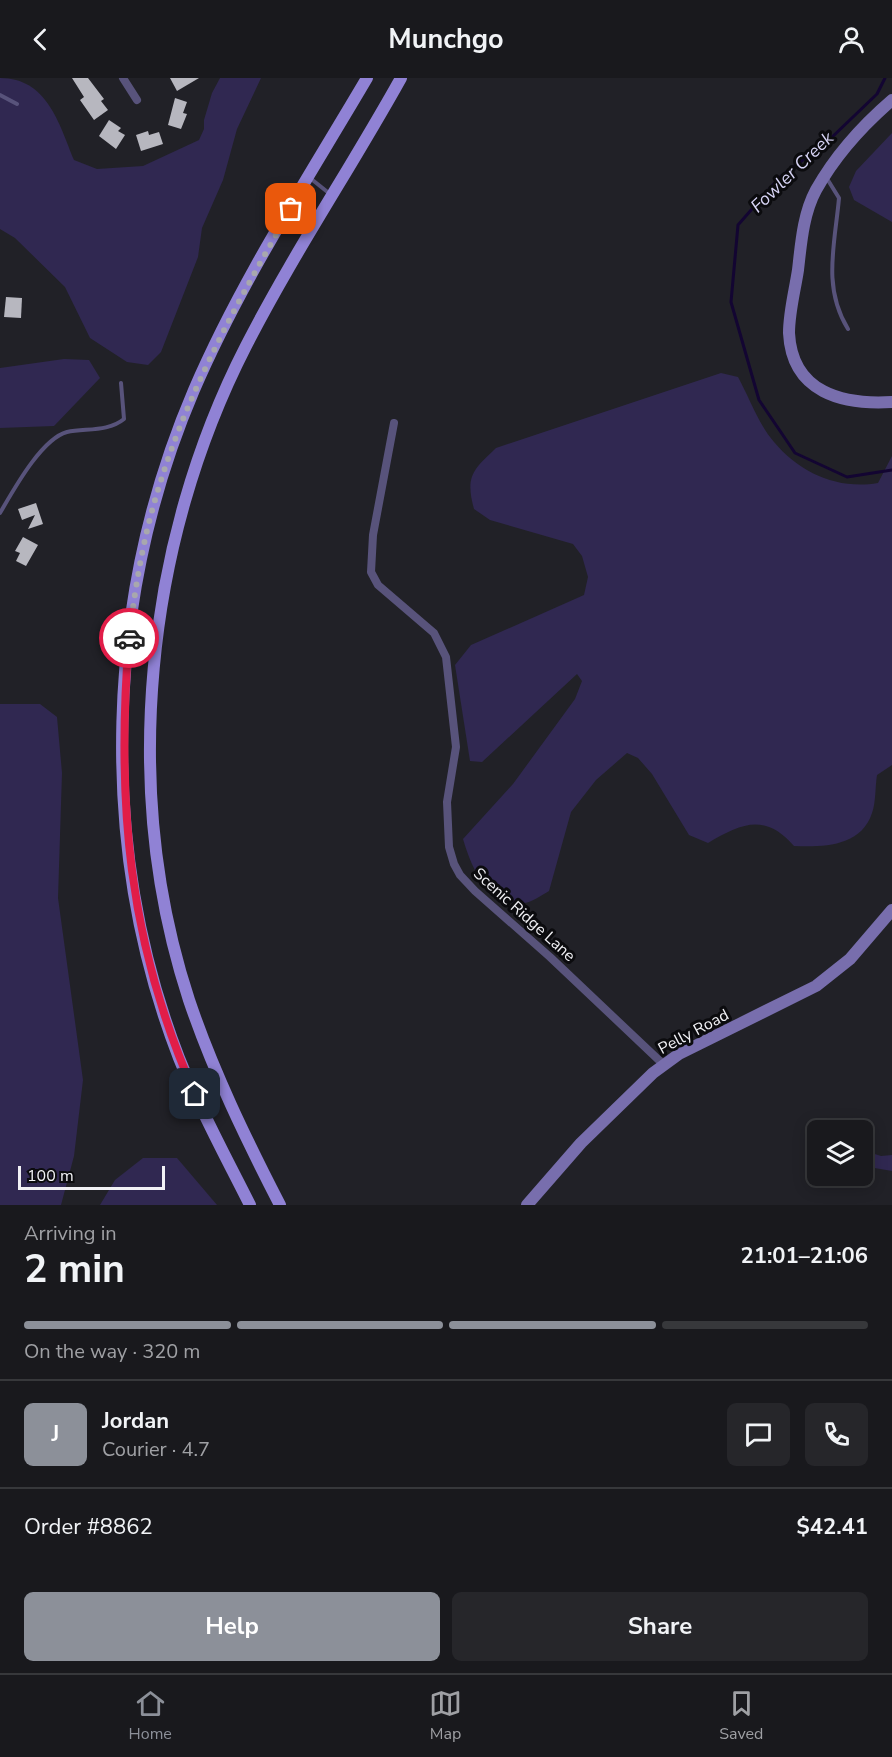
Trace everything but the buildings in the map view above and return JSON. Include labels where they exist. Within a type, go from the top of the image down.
[{"type":"main road","points":[[250,1205],[179,1059],[138,917],[130,870],[125,811],[123,743],[129,637],[139,571],[157,492],[195,389],[232,312],[367,78]]},
{"type":"main road","points":[[280,1205],[244,1135],[211,1061],[175,951],[164,897],[153,801],[153,683],[165,584],[198,457],[246,346],[401,78]]},
{"type":"street","points":[[123,78],[137,100]]},
{"type":"street","points":[[892,100],[857,134],[816,191],[806,221],[791,311],[791,345],[803,375],[830,395],[850,402],[892,402]]},
{"type":"street","name":"Scenic Ridge Lane","points":[[394,423],[373,535],[370,572],[378,585],[434,633],[446,657],[456,747],[447,802],[449,847],[454,864],[475,891],[550,957],[663,1064]]},
{"type":"street","name":"Pelly Road","points":[[527,1205],[581,1143],[663,1064],[816,986],[850,959],[892,910]]},
{"type":"lane","points":[[0,95],[17,104]]},
{"type":"lane","points":[[309,177],[333,196]]},
{"type":"lane","points":[[825,177],[839,198],[830,263],[836,307],[848,329]]},
{"type":"lane","points":[[0,513],[43,448],[56,436],[84,429],[107,428],[124,419],[121,383]]},
{"type":"shaded area","points":[[0,78],[16,80],[40,94],[56,118],[74,160],[97,169],[143,166],[199,140],[204,129],[204,120],[212,93],[220,78],[261,78],[237,129],[223,180],[202,228],[198,257],[161,352],[148,365],[127,362],[90,338],[65,287],[15,238],[0,229]]},
{"type":"shaded area","points":[[892,133],[892,222],[854,200],[849,187],[856,171]]},
{"type":"shaded area","points":[[64,359],[89,360],[100,378],[54,426],[0,428],[0,368]]},
{"type":"shaded area","points":[[721,373],[738,377],[754,411],[784,453],[821,477],[849,484],[878,483],[892,456],[892,765],[877,775],[872,813],[867,824],[850,839],[829,845],[794,846],[773,829],[763,825],[753,825],[732,830],[708,843],[689,835],[652,774],[638,758],[627,753],[596,780],[571,812],[549,891],[526,903],[510,903],[490,892],[482,883],[463,839],[513,784],[575,699],[582,681],[577,674],[482,762],[470,761],[455,665],[471,645],[584,595],[588,577],[582,556],[573,544],[490,520],[474,509],[470,489],[473,474],[496,448]]},
{"type":"shaded area","points":[[0,704],[40,704],[57,717],[62,773],[58,898],[83,1080],[74,1156],[61,1205],[0,1205]]},
{"type":"shaded area","points":[[873,1153],[881,1156],[892,1155],[892,1171],[873,1168]]},
{"type":"shaded area","points":[[143,1158],[177,1158],[217,1205],[100,1205],[115,1180]]},
{"type":"waterway","name":"Fowler Creek","points":[[885,78],[877,94],[829,140],[779,178],[738,225],[731,302],[759,400],[795,453],[847,477],[892,470]]},
{"type":"way so far","points":[[129,638],[146,537],[157,492],[173,444],[195,389],[232,312],[291,209]]},
{"type":"route","points":[[129,638],[125,688],[123,782],[130,870],[138,917],[164,1015],[179,1059],[195,1094]]}]
